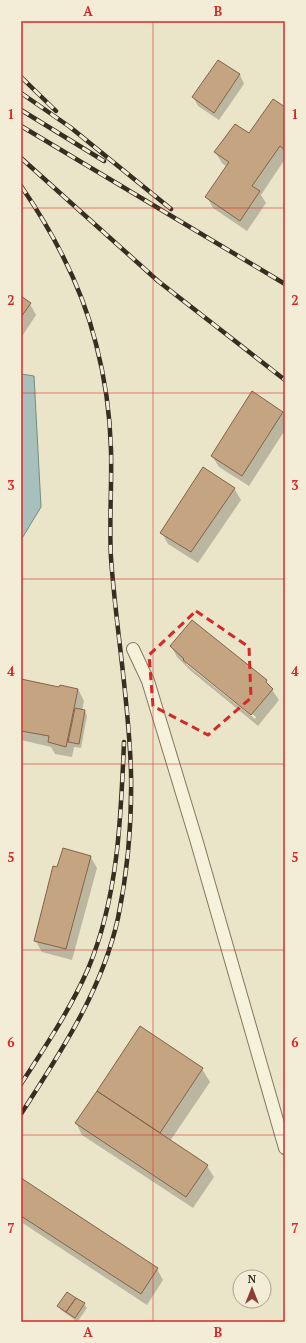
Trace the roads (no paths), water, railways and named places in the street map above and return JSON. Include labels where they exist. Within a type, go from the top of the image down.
[{"type":"lane","points":[[133,649],[151,688],[199,846],[285,1148]]},
{"type":"water","points":[[21,374],[34,376],[41,507],[21,540]]},
{"type":"railway","points":[[21,77],[56,111]]},
{"type":"railway","points":[[21,93],[70,127],[171,209]]},
{"type":"railway","points":[[21,110],[104,161]]},
{"type":"railway","points":[[21,126],[285,284]]},
{"type":"railway","points":[[21,158],[158,281],[285,380]]},
{"type":"railway","points":[[21,186],[56,242],[75,282],[90,323],[104,383],[110,423],[111,558],[128,719],[131,772],[129,845],[118,918],[111,945],[91,996],[65,1044],[21,1114]]},
{"type":"railway","points":[[21,1084],[57,1028],[73,999],[88,969],[98,942],[112,886],[116,857],[124,742]]}]
